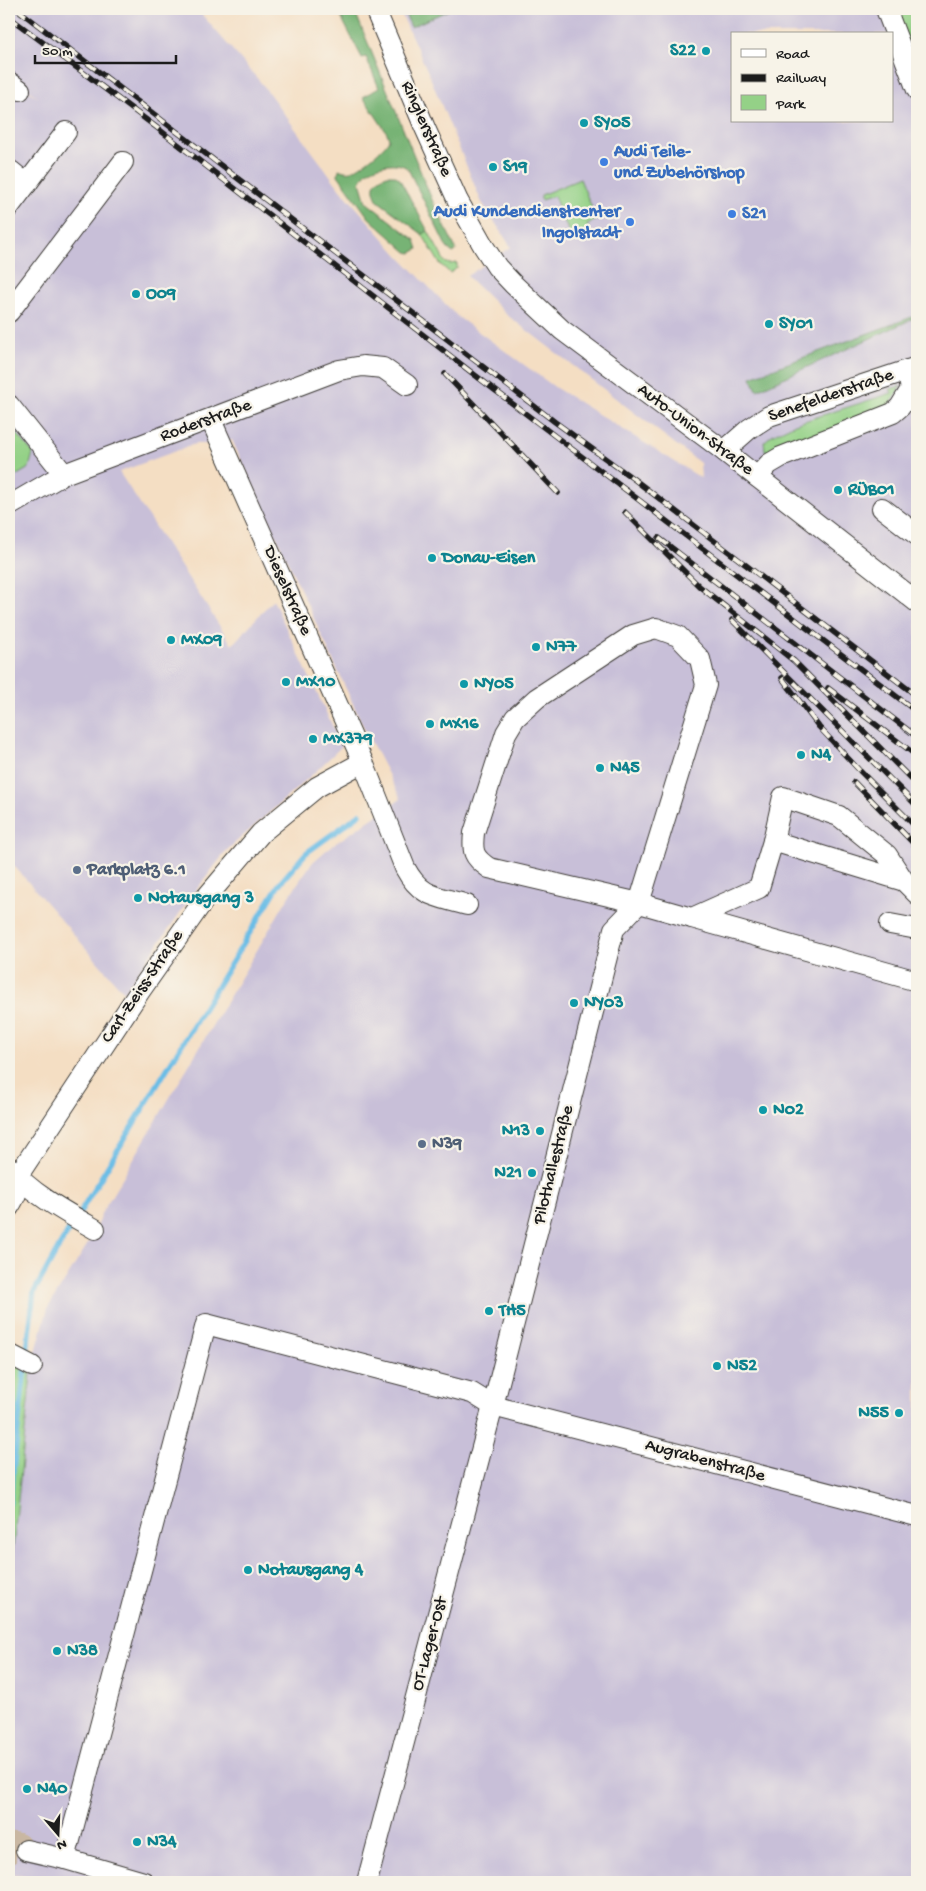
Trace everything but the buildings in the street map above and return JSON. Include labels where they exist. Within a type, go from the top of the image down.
[{"type":"street","name":"Ringlerstraße","points":[[375,9],[428,136],[458,201],[484,247]]},
{"type":"street","points":[[886,9],[917,90]]},
{"type":"street","points":[[9,207],[66,132]]},
{"type":"street","points":[[9,312],[123,162]]},
{"type":"street","points":[[11,171],[27,184]]},
{"type":"street","name":"Auto-Union-Straße","points":[[484,247],[513,284],[562,330],[914,593]]},
{"type":"street","name":"Roderstraße","points":[[9,506],[64,474],[339,370],[363,366],[384,368],[407,385]]},
{"type":"street","points":[[757,477],[769,464],[781,457],[893,414],[900,407],[913,383]]},
{"type":"street","name":"Senefelderstraße","points":[[724,451],[749,429],[769,416],[913,383]]},
{"type":"street","points":[[9,405],[64,474]]},
{"type":"street","name":"Dieselstraße","points":[[211,420],[363,762],[397,852],[409,876],[422,890],[434,896],[467,904]]},
{"type":"street","points":[[882,508],[917,535]]},
{"type":"street","points":[[639,903],[706,685],[700,659],[678,636],[656,628],[633,635],[625,640],[537,698],[515,718],[506,733],[474,833],[473,849],[477,860],[490,868],[639,903],[917,981]]},
{"type":"street","name":"Carl-Zeiss-Straße","points":[[13,1172],[204,900],[261,833],[317,787],[363,762]]},
{"type":"street","points":[[692,918],[764,889],[783,797],[839,816],[886,855],[911,887]]},
{"type":"street","points":[[773,841],[911,887]]},
{"type":"street","name":"Pilothallestraße","points":[[493,1406],[614,929],[639,903]]},
{"type":"street","points":[[890,924],[917,929]]},
{"type":"street","points":[[9,1206],[16,1196],[18,1186],[13,1172]]},
{"type":"street","points":[[13,1172],[62,1210],[92,1227]]},
{"type":"street","name":"Augrabenstraße","points":[[65,1859],[206,1324],[472,1393],[493,1406],[917,1516]]},
{"type":"street","points":[[9,1354],[32,1366]]},
{"type":"street","name":"OT-Lager-Ost","points":[[367,1882],[493,1406]]},
{"type":"street","points":[[26,1850],[65,1859],[144,1882]]},
{"type":"shaded area","points":[[9,9],[197,9],[262,84],[340,189],[397,254],[458,317],[556,388],[701,478],[700,463],[507,315],[467,276],[511,247],[481,201],[428,72],[399,9],[917,9],[917,1882],[51,1882],[9,1873],[9,1554],[32,1366],[48,1308],[89,1242],[101,1214],[289,896],[313,862],[330,847],[401,799],[364,728],[232,440],[195,444],[119,472],[232,645],[273,600],[342,746],[227,850],[124,992],[9,860],[9,79],[39,98],[9,75]]},
{"type":"green space","points":[[346,9],[354,9],[433,202],[455,247],[456,251],[453,253],[447,248],[408,169],[404,166],[394,164],[382,165],[367,172],[360,182],[366,202],[415,240],[418,249],[411,253],[407,252],[369,218],[338,175],[339,169],[351,171],[366,162],[389,139],[363,97],[379,88],[366,57],[362,58],[340,15]]},
{"type":"green space","points":[[403,9],[451,9],[411,27]]},
{"type":"green space","points":[[894,9],[917,9],[917,40],[907,43]]},
{"type":"green space","points":[[387,175],[394,175],[399,178],[428,231],[422,234],[378,201],[374,192],[374,185],[378,180]]},
{"type":"green space","points":[[580,179],[597,220],[587,224],[590,233],[561,244],[559,240],[570,235],[554,196],[541,200],[541,195]]},
{"type":"green space","points":[[428,231],[445,262],[450,264],[457,263],[457,268],[450,273],[440,264],[422,234]]},
{"type":"green space","points":[[917,315],[917,317],[757,390],[751,377]]},
{"type":"green space","points":[[901,386],[886,408],[771,454],[765,450],[764,442],[772,435],[795,424],[892,393],[890,389]]},
{"type":"green space","points":[[9,424],[33,453],[29,468],[9,480]]},
{"type":"green space","points":[[9,1361],[31,1373],[9,1587]]},
{"type":"waterway","points":[[26,1358],[34,1292],[60,1245],[280,883],[306,853],[360,814]]},
{"type":"waterway","points":[[9,1504],[25,1367]]},
{"type":"tunnel","points":[[9,1841],[20,1843],[26,1850],[17,1853],[9,1852]]},
{"type":"railway","points":[[17,9],[555,422],[635,480],[917,696]]},
{"type":"railway","points":[[9,17],[156,127],[471,372],[917,712]]},
{"type":"railway","points":[[445,374],[558,493]]},
{"type":"railway","points":[[625,512],[699,586],[794,661],[917,785]]},
{"type":"railway","points":[[659,538],[917,737]]},
{"type":"railway","points":[[732,620],[917,806]]},
{"type":"railway","points":[[782,678],[819,727],[917,828]]},
{"type":"railway","points":[[828,688],[917,756]]},
{"type":"railway","points":[[854,782],[917,847]]},
{"type":"place","name":"S22","points":[[706,51]]},
{"type":"place","name":"SY05","points":[[584,123]]},
{"type":"place","name":"Audi Teile- und Zubehörshop","points":[[604,162]]},
{"type":"place","name":"S19","points":[[493,167]]},
{"type":"place","name":"S21","points":[[732,214]]},
{"type":"place","name":"Audi Kundendienstcenter Ingolstadt","points":[[630,222]]},
{"type":"place","name":"O09","points":[[136,294]]},
{"type":"place","name":"SY01","points":[[769,324]]},
{"type":"place","name":"RÜB01","points":[[838,490]]},
{"type":"place","name":"Donau-Eisen","points":[[432,558]]},
{"type":"place","name":"MX09","points":[[171,640]]},
{"type":"place","name":"N77","points":[[536,647]]},
{"type":"place","name":"MX10","points":[[286,682]]},
{"type":"place","name":"NY05","points":[[464,684]]},
{"type":"place","name":"MX16","points":[[430,724]]},
{"type":"place","name":"MX379","points":[[313,739]]},
{"type":"place","name":"N4","points":[[801,755]]},
{"type":"place","name":"N45","points":[[600,768]]},
{"type":"place","name":"Parkplatz 6.1","points":[[77,870]]},
{"type":"place","name":"Notausgang 3","points":[[138,898]]},
{"type":"place","name":"NY03","points":[[574,1003]]},
{"type":"place","name":"N02","points":[[763,1110]]},
{"type":"place","name":"N13","points":[[540,1131]]},
{"type":"place","name":"N39","points":[[422,1144]]},
{"type":"place","name":"N21","points":[[532,1173]]},
{"type":"place","name":"TH5","points":[[489,1311]]},
{"type":"place","name":"N52","points":[[717,1366]]},
{"type":"place","name":"N55","points":[[899,1413]]},
{"type":"place","name":"Notausgang 4","points":[[248,1570]]},
{"type":"place","name":"N38","points":[[57,1651]]},
{"type":"place","name":"N40","points":[[27,1789]]},
{"type":"place","name":"N34","points":[[137,1842]]}]
